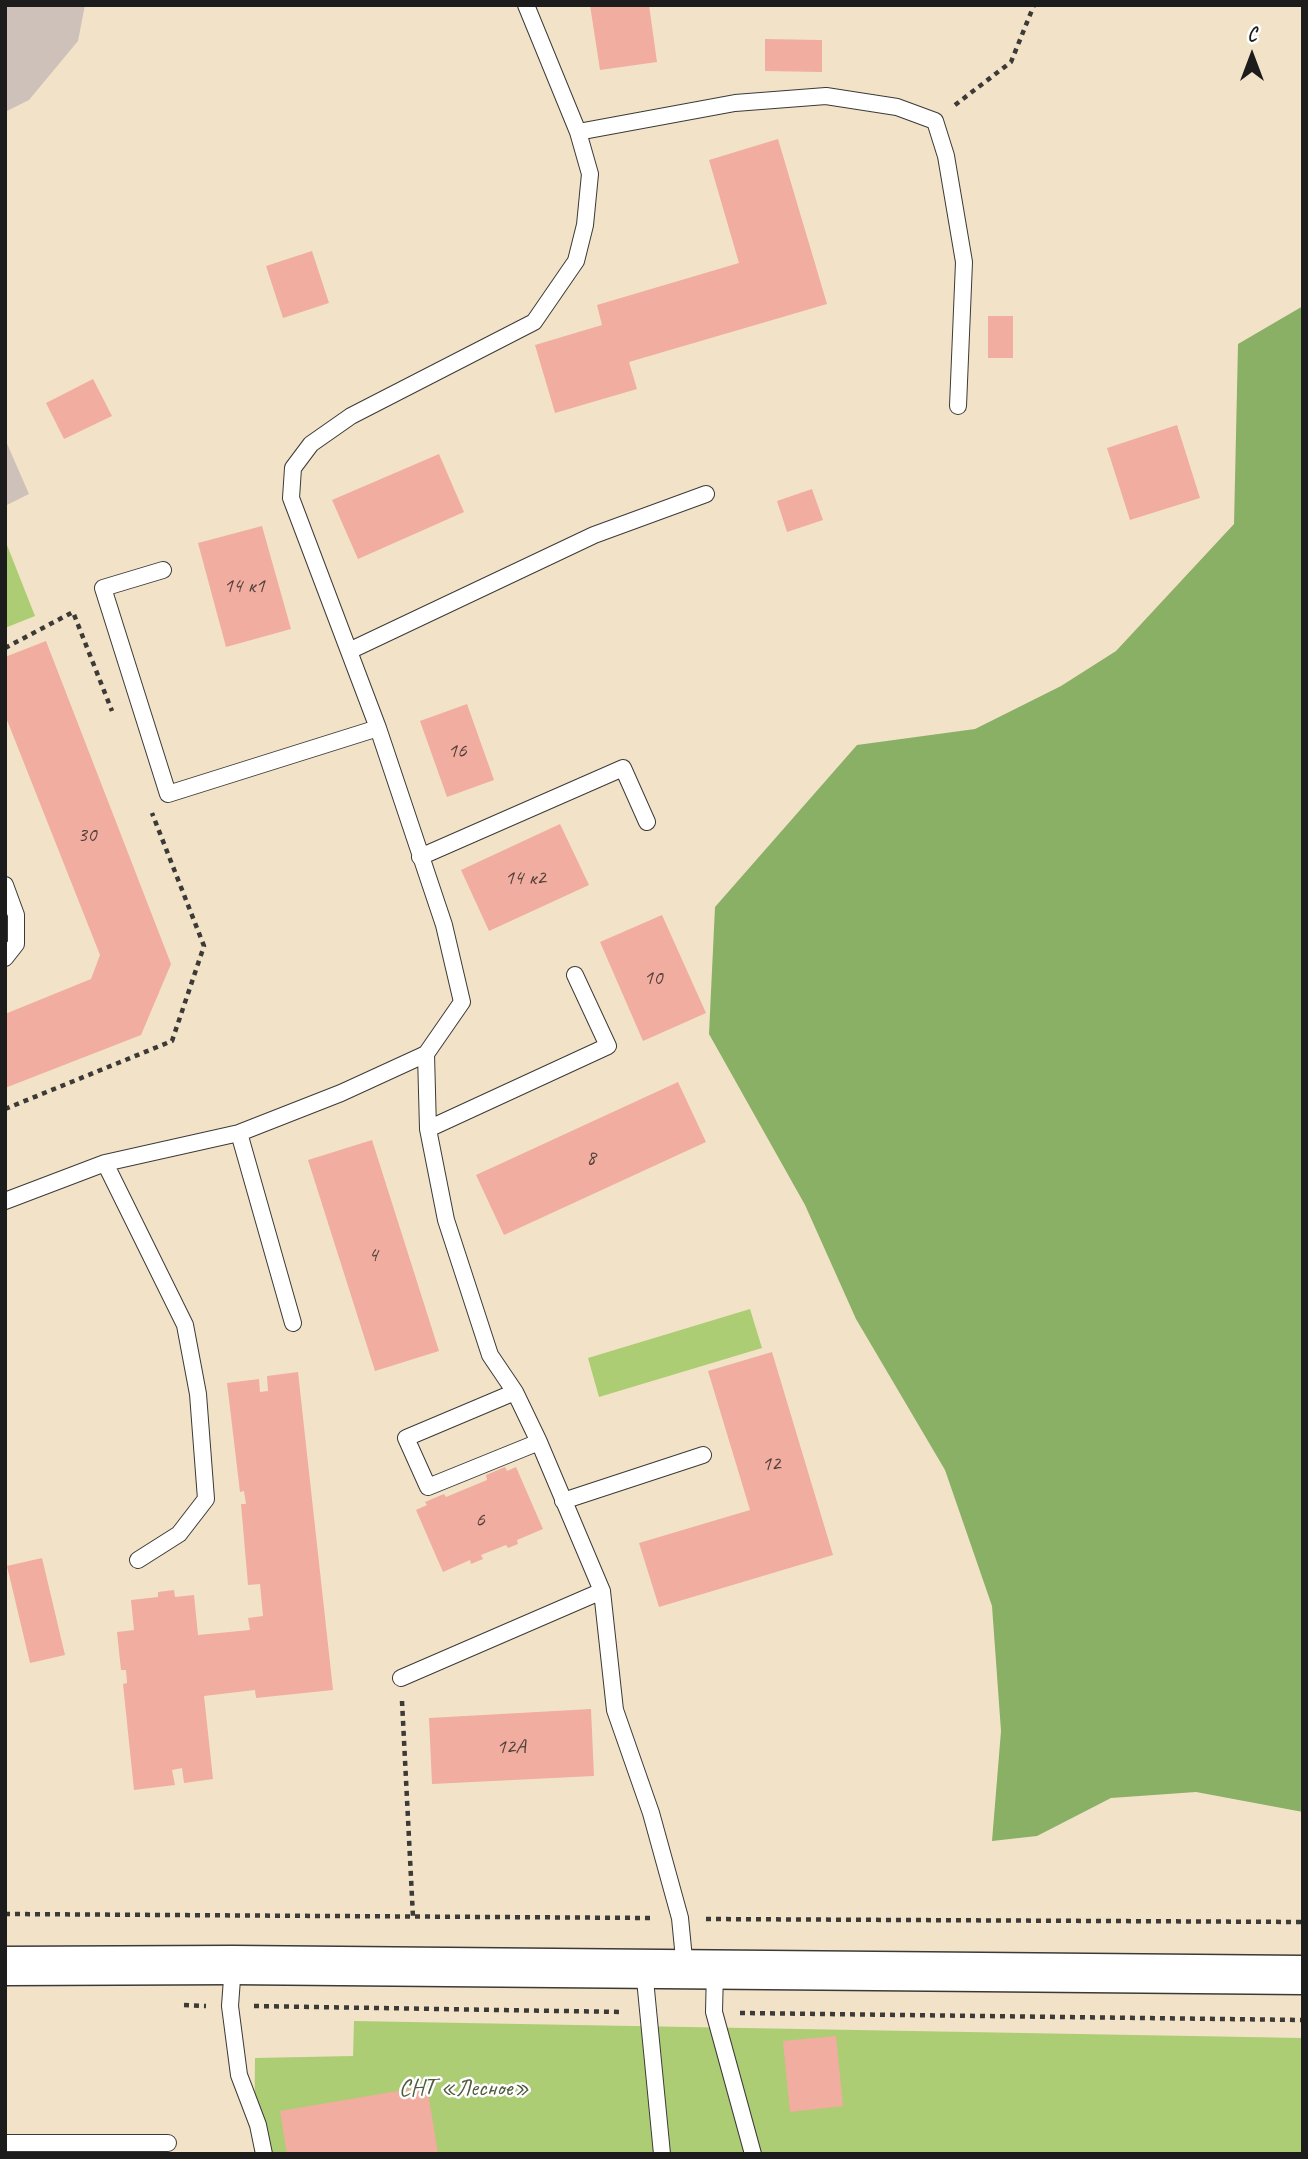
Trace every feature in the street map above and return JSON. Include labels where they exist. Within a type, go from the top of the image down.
[{"type":"main road","points":[[5,1966],[233,1965],[1303,1975]]},
{"type":"lane","points":[[5,1201],[105,1163],[239,1133],[341,1093],[426,1054],[462,1002],[444,925],[378,728],[291,498],[293,468],[311,444],[351,416],[534,322],[576,261],[586,225],[590,174],[578,132],[526,5]]},
{"type":"lane","points":[[578,132],[735,103],[826,96],[897,107],[935,121],[946,156],[964,262],[958,406]]},
{"type":"lane","points":[[349,651],[594,535],[706,494]]},
{"type":"lane","points":[[163,570],[103,588],[168,794],[378,728]]},
{"type":"lane","points":[[420,857],[623,768],[647,822]]},
{"type":"lane","points":[[5,885],[16,915],[16,944],[5,958]]},
{"type":"lane","points":[[428,1129],[608,1046],[575,975]]},
{"type":"lane","points":[[426,1054],[428,1129],[450,1233],[490,1355],[515,1392],[539,1442],[602,1591],[615,1710],[651,1813],[680,1919],[714,2012],[753,2154]]},
{"type":"lane","points":[[239,1133],[293,1323]]},
{"type":"lane","points":[[105,1163],[185,1325],[198,1394],[206,1499],[179,1534],[138,1560]]},
{"type":"lane","points":[[515,1392],[406,1438],[428,1487],[539,1442]]},
{"type":"lane","points":[[563,1501],[703,1455]]},
{"type":"lane","points":[[401,1678],[602,1591]]},
{"type":"lane","points":[[233,1965],[230,2006],[239,2075],[258,2125],[264,2154]]},
{"type":"lane","points":[[644,1969],[662,2154]]},
{"type":"lane","points":[[5,2143],[168,2143]]},
{"type":"path","points":[[935,121],[1011,62],[1034,5]]},
{"type":"path","points":[[5,648],[73,612],[113,715]]},
{"type":"path","points":[[5,1110],[172,1041],[204,946],[149,805]]},
{"type":"path","points":[[401,1678],[413,1917]]},
{"type":"shaded area","points":[[5,5],[85,5],[78,41],[29,100],[5,112]]},
{"type":"shaded area","points":[[5,439],[29,494],[5,506]]},
{"type":"green space","points":[[1303,306],[1303,1812],[1196,1792],[1111,1798],[1037,1836],[992,1841],[1001,1731],[992,1606],[945,1470],[856,1319],[805,1205],[709,1034],[715,907],[857,745],[975,729],[1061,686],[1116,651],[1234,524],[1238,344]]},
{"type":"green space","points":[[5,540],[35,616],[5,628]]},
{"type":"green space","points":[[750,1309],[762,1348],[599,1397],[588,1358]]},
{"type":"green space","name":"СНТ «Лесное»","points":[[354,2021],[1303,2038],[1303,2154],[254,2154],[255,2058],[353,2056]]},
{"type":"building","points":[[590,5],[649,5],[657,62],[600,70]]},
{"type":"building","points":[[765,39],[822,40],[822,72],[765,71]]},
{"type":"building","points":[[778,139],[827,304],[629,362],[637,389],[555,413],[535,345],[602,325],[597,305],[739,263],[709,160]]},
{"type":"building","points":[[312,251],[329,303],[283,318],[266,266]]},
{"type":"building","points":[[988,316],[1013,316],[1013,358],[988,358]]},
{"type":"building","points":[[93,379],[112,416],[64,439],[46,403]]},
{"type":"building","points":[[1177,425],[1200,498],[1130,520],[1107,448]]},
{"type":"building","points":[[439,454],[464,512],[358,559],[332,500]]},
{"type":"building","points":[[812,489],[823,520],[787,532],[777,501]]},
{"type":"building","points":[[262,526],[291,629],[226,647],[198,543]]},
{"type":"building","points":[[46,641],[171,964],[141,1035],[5,1088],[5,1014],[91,979],[100,955],[5,715],[5,657]]},
{"type":"building","points":[[467,704],[494,780],[447,797],[420,721]]},
{"type":"building","points":[[560,824],[589,885],[489,931],[461,870]]},
{"type":"building","points":[[662,915],[706,1013],[643,1041],[600,942]]},
{"type":"building","points":[[678,1082],[706,1142],[504,1235],[476,1175]]},
{"type":"building","points":[[372,1140],[439,1351],[375,1371],[308,1160]]},
{"type":"building","points":[[772,1352],[833,1555],[659,1607],[639,1543],[750,1510],[708,1371]]},
{"type":"building","points":[[298,1372],[333,1690],[256,1698],[255,1690],[204,1696],[213,1779],[184,1783],[182,1768],[172,1770],[175,1785],[134,1790],[123,1684],[127,1683],[126,1670],[121,1670],[117,1632],[134,1630],[131,1600],[158,1597],[158,1592],[174,1590],[175,1597],[194,1595],[198,1635],[250,1630],[248,1618],[263,1616],[260,1584],[248,1585],[241,1504],[246,1504],[244,1491],[240,1492],[227,1383],[259,1379],[260,1392],[268,1391],[267,1376]]},
{"type":"building","points":[[505,1467],[507,1471],[516,1467],[543,1529],[517,1540],[518,1544],[508,1548],[506,1545],[481,1555],[483,1559],[471,1564],[470,1560],[443,1572],[416,1510],[427,1505],[425,1502],[444,1494],[446,1497],[487,1480],[486,1475]]},
{"type":"building","points":[[42,1558],[65,1655],[30,1663],[7,1566]]},
{"type":"building","points":[[591,1709],[594,1776],[432,1784],[429,1718]]},
{"type":"building","points":[[836,2036],[843,2106],[790,2112],[783,2041]]},
{"type":"building","points":[[427,2086],[438,2154],[287,2154],[280,2111]]}]
